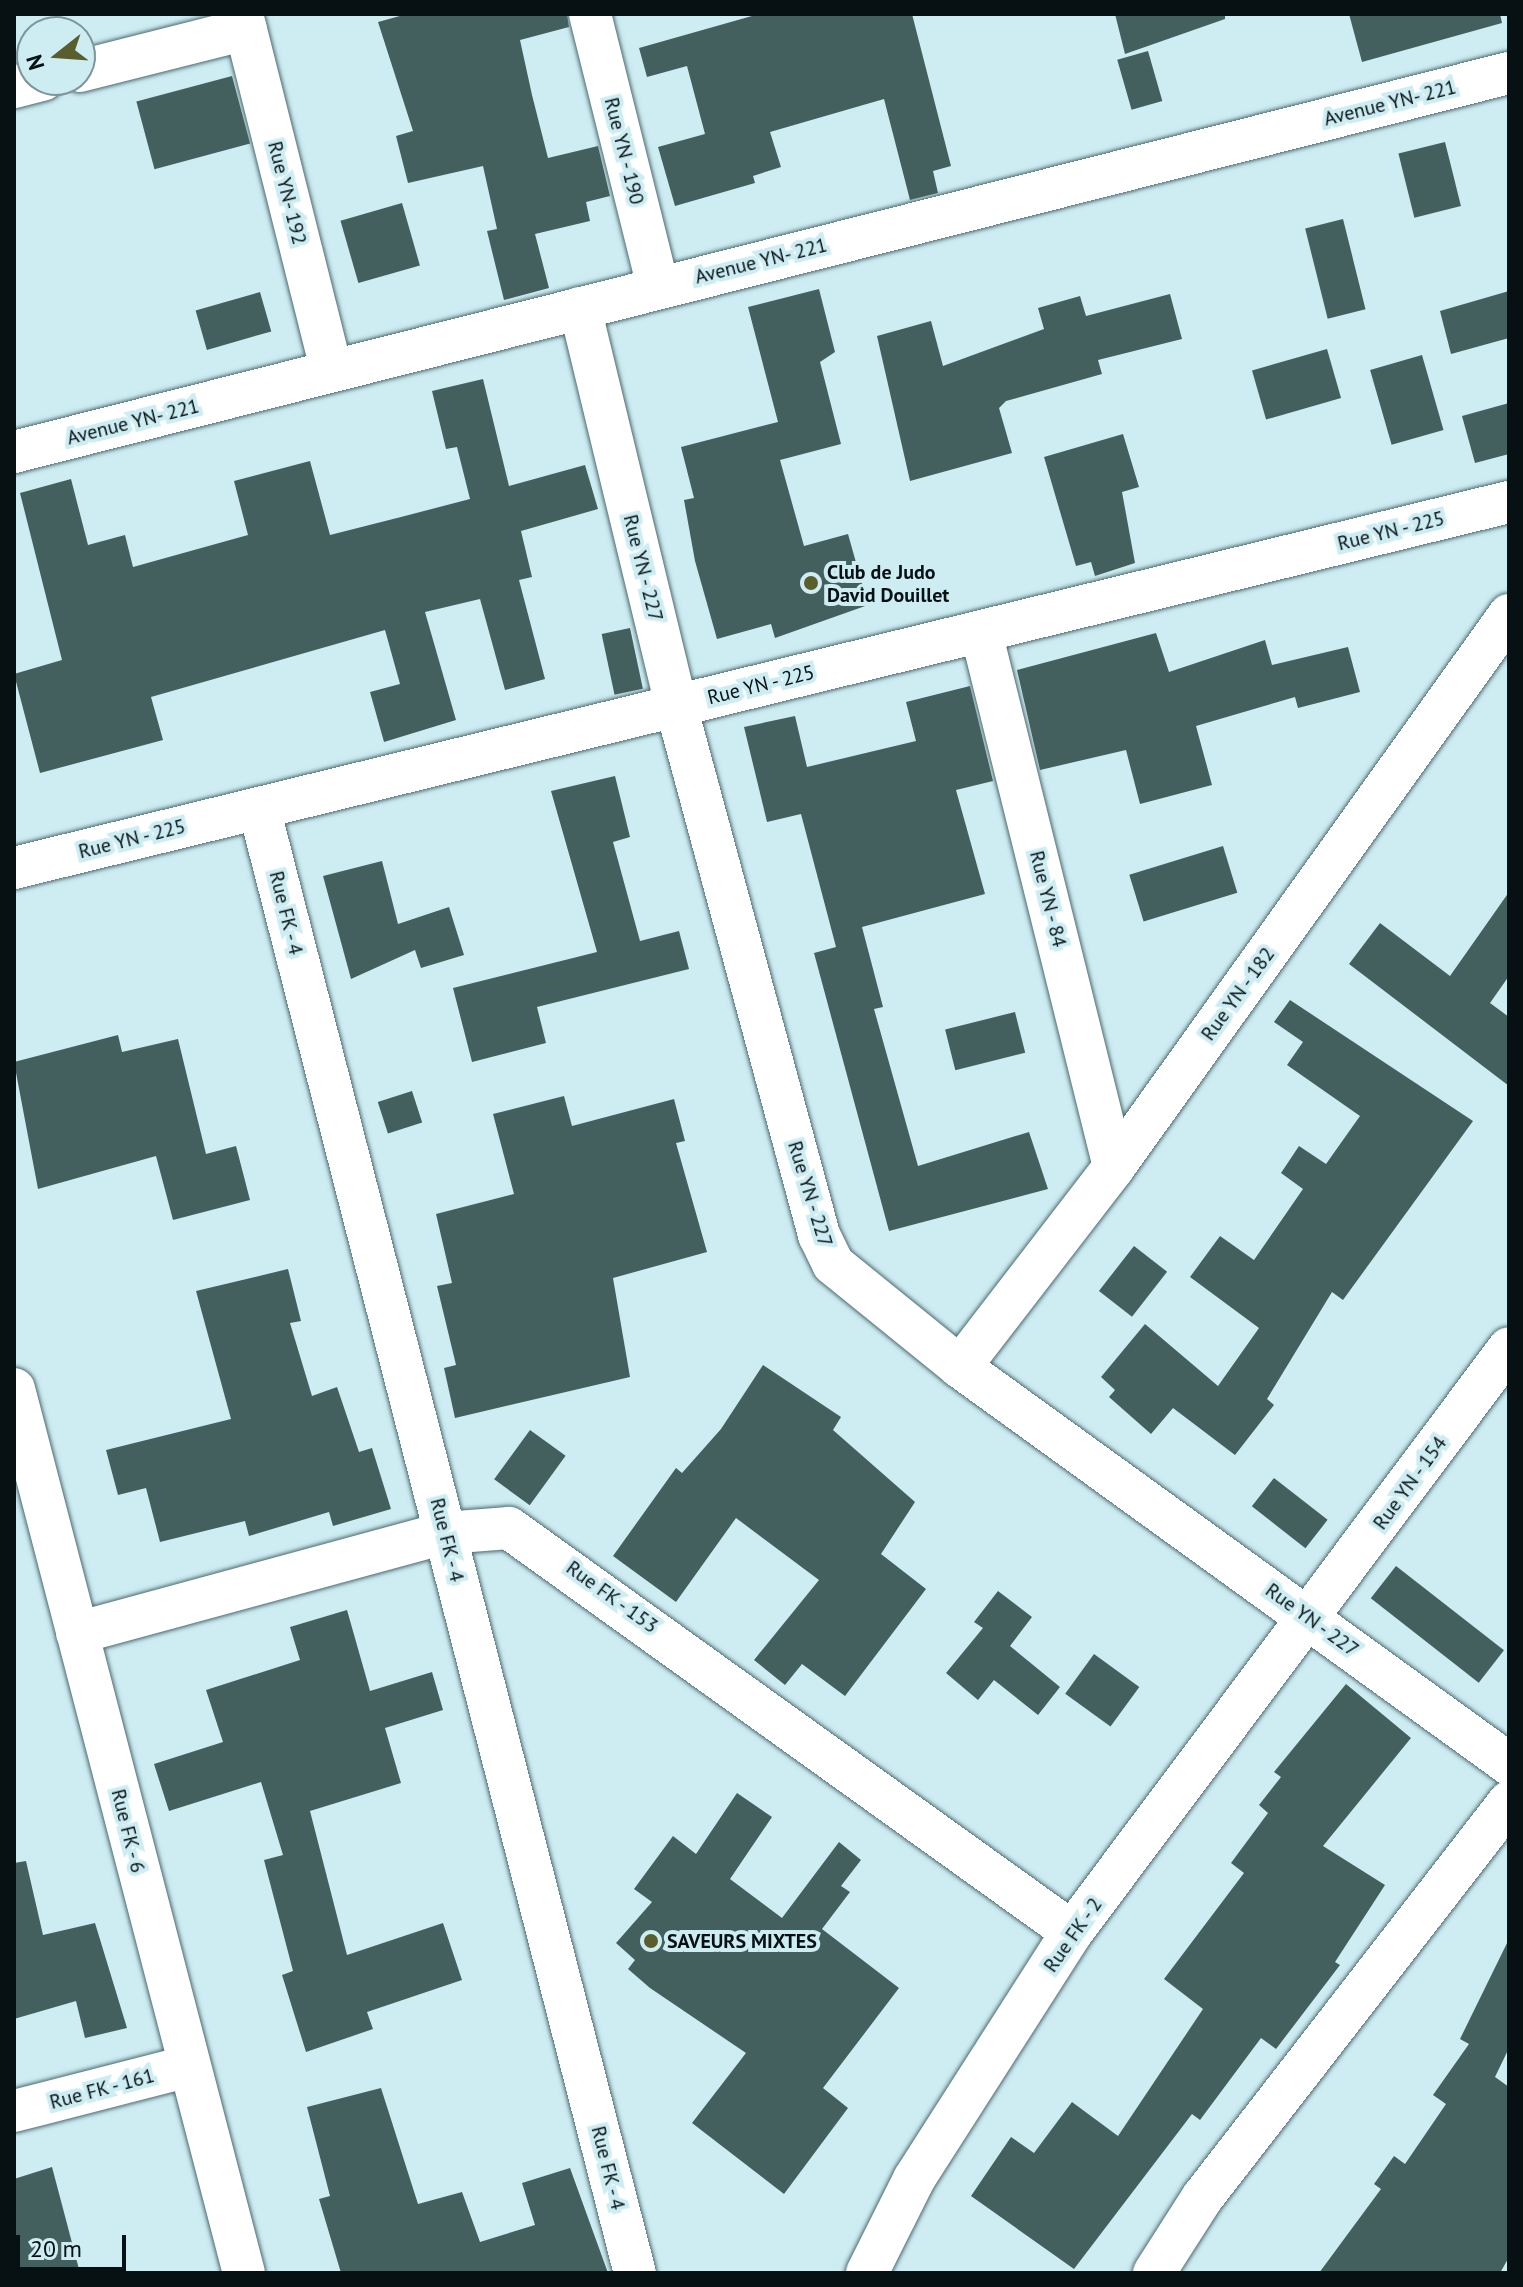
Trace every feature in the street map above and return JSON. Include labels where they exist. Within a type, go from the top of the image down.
[{"type":"street","name":"Rue YN - 190","points":[[590,14],[658,287]]},
{"type":"street","points":[[96,66],[244,21]]},
{"type":"street","name":"Rue YN- 192","points":[[244,21],[332,371]]},
{"type":"street","name":"Avenue YN- 221","points":[[14,452],[1509,73]]},
{"type":"street","name":"Rue YN - 227","points":[[580,308],[676,706],[819,1235],[853,1285],[960,1367],[1509,1764]]},
{"type":"street","name":"Rue YN - 225","points":[[14,868],[1509,502]]},
{"type":"street","name":"Rue YN - 182","points":[[960,1367],[1114,1167],[1509,615]]},
{"type":"street","name":"Rue YN - 84","points":[[981,632],[1114,1167]]},
{"type":"street","name":"Rue FK - 4","points":[[259,808],[635,2273]]},
{"type":"street","name":"Rue YN - 154","points":[[1311,1619],[1509,1348]]},
{"type":"street","name":"Rue FK - 6","points":[[14,1389],[244,2273]]},
{"type":"street","name":"Rue FK - 153","points":[[77,1633],[445,1533],[509,1528],[533,1540],[1072,1932]]},
{"type":"street","name":"Rue FK - 2","points":[[867,2273],[914,2179],[1072,1932],[1311,1619]]},
{"type":"street","points":[[1154,2273],[1202,2198],[1509,1802]]},
{"type":"street","name":"Rue FK - 161","points":[[14,2111],[189,2066]]},
{"type":"building","points":[[407,14],[567,14],[569,27],[520,40],[532,95],[548,158],[598,146],[610,196],[586,202],[590,221],[535,234],[549,288],[504,300],[487,231],[497,229],[483,166],[408,183],[396,136],[413,131],[378,22]]},
{"type":"building","points":[[759,14],[912,14],[951,166],[933,171],[938,193],[910,200],[884,99],[770,132],[781,167],[753,176],[755,183],[675,206],[658,147],[705,134],[687,66],[647,77],[639,48]]},
{"type":"building","points":[[1115,14],[1225,14],[1225,19],[1125,54]]},
{"type":"building","points":[[1349,14],[1500,14],[1502,23],[1362,62]]},
{"type":"building","points":[[1148,51],[1162,101],[1132,110],[1117,60]]},
{"type":"building","points":[[232,76],[250,144],[154,169],[136,102]]},
{"type":"building","points":[[1445,142],[1461,206],[1414,218],[1398,154]]},
{"type":"building","points":[[402,203],[420,265],[358,283],[340,221]]},
{"type":"building","points":[[1343,219],[1365,309],[1328,319],[1305,228]]},
{"type":"building","points":[[819,289],[835,352],[820,362],[841,444],[780,460],[804,546],[848,534],[868,605],[775,638],[771,624],[717,639],[695,561],[684,500],[694,498],[681,447],[778,422],[748,307]]},
{"type":"building","points":[[1509,291],[1509,338],[1451,354],[1440,311]]},
{"type":"building","points":[[260,292],[271,331],[207,350],[196,310]]},
{"type":"building","points":[[1170,294],[1182,339],[1098,360],[1102,374],[1006,401],[999,408],[1012,453],[910,481],[877,336],[931,321],[943,366],[1044,329],[1038,308],[1080,296],[1086,316]]},
{"type":"building","points":[[1327,349],[1341,398],[1266,420],[1252,370]]},
{"type":"building","points":[[1422,355],[1443,430],[1392,445],[1370,370]]},
{"type":"building","points":[[483,379],[509,486],[585,465],[598,509],[521,531],[532,577],[519,580],[545,679],[505,690],[480,599],[425,612],[456,720],[384,742],[370,692],[400,684],[385,630],[151,697],[163,740],[40,773],[14,674],[62,660],[20,493],[71,479],[88,545],[125,535],[133,567],[248,535],[234,481],[310,461],[330,535],[470,499],[457,447],[446,449],[432,391]]},
{"type":"building","points":[[1509,403],[1509,454],[1475,463],[1462,416]]},
{"type":"building","points":[[1123,434],[1139,487],[1122,492],[1135,563],[1095,576],[1091,562],[1076,566],[1044,457]]},
{"type":"building","points":[[630,628],[643,689],[615,695],[602,634]]},
{"type":"building","points":[[1156,633],[1169,672],[1265,640],[1272,665],[1348,647],[1360,692],[1298,708],[1295,697],[1196,726],[1212,785],[1140,804],[1126,750],[1040,770],[1017,670]]},
{"type":"building","points":[[970,686],[993,781],[956,790],[985,894],[862,927],[883,1007],[874,1009],[918,1166],[1029,1132],[1048,1189],[889,1231],[814,953],[836,947],[801,814],[767,822],[744,727],[795,716],[807,767],[916,741],[906,702]]},
{"type":"building","points":[[615,776],[630,837],[613,842],[640,941],[679,931],[689,969],[537,1007],[546,1043],[472,1062],[453,988],[597,952],[551,791]]},
{"type":"building","points":[[1223,846],[1237,893],[1144,922],[1129,875]]},
{"type":"building","points":[[382,861],[398,924],[449,907],[464,955],[421,968],[415,950],[351,979],[323,876]]},
{"type":"building","points":[[1509,892],[1509,976],[1490,1003],[1509,1017],[1509,1086],[1349,964],[1380,923],[1450,976]]},
{"type":"building","points":[[1290,1000],[1473,1121],[1343,1300],[1332,1292],[1267,1399],[1274,1405],[1235,1455],[1173,1408],[1151,1434],[1109,1397],[1115,1390],[1101,1377],[1145,1324],[1218,1386],[1259,1328],[1190,1277],[1220,1236],[1254,1260],[1303,1189],[1281,1173],[1299,1146],[1326,1164],[1360,1116],[1287,1065],[1303,1042],[1274,1022]]},
{"type":"building","points":[[1015,1012],[1025,1053],[955,1070],[945,1029]]},
{"type":"building","points":[[118,1035],[122,1052],[178,1039],[206,1154],[236,1146],[250,1200],[173,1220],[156,1156],[38,1189],[14,1062]]},
{"type":"building","points":[[412,1091],[422,1122],[388,1134],[378,1102]]},
{"type":"building","points":[[564,1096],[572,1126],[674,1099],[685,1141],[676,1143],[707,1252],[613,1278],[630,1377],[455,1418],[444,1368],[456,1365],[437,1286],[452,1283],[436,1214],[514,1194],[493,1114]]},
{"type":"building","points":[[1134,1246],[1167,1272],[1132,1317],[1099,1291]]},
{"type":"building","points":[[288,1269],[301,1321],[290,1323],[312,1396],[337,1387],[359,1452],[372,1448],[391,1509],[333,1526],[329,1512],[249,1536],[245,1521],[160,1542],[146,1488],[118,1495],[106,1450],[231,1419],[196,1291]]},
{"type":"building","points":[[763,1365],[841,1417],[833,1430],[915,1502],[881,1554],[926,1589],[845,1696],[802,1664],[785,1685],[754,1660],[819,1580],[736,1518],[676,1602],[613,1556],[676,1468],[682,1473],[721,1429]]},
{"type":"building","points":[[530,1430],[566,1456],[530,1505],[494,1479]]},
{"type":"building","points":[[1274,1478],[1328,1520],[1305,1548],[1252,1506]]},
{"type":"building","points":[[1396,1566],[1504,1650],[1479,1683],[1371,1598]]},
{"type":"building","points":[[998,1591],[1032,1617],[1010,1646],[1060,1687],[1038,1715],[994,1680],[978,1700],[946,1673],[983,1628],[974,1622]]},
{"type":"building","points":[[347,1610],[370,1691],[432,1672],[443,1710],[385,1728],[401,1783],[310,1811],[347,1955],[443,1923],[462,1980],[367,2012],[373,2029],[306,2052],[282,1975],[293,1971],[264,1860],[283,1855],[261,1782],[169,1811],[154,1764],[223,1742],[206,1690],[300,1660],[290,1627]]},
{"type":"building","points":[[1094,1654],[1139,1687],[1111,1727],[1065,1694]]},
{"type":"building","points":[[1346,1684],[1411,1738],[1323,1846],[1385,1885],[1335,1962],[1340,1965],[1276,2049],[1261,2038],[1200,2120],[1192,2114],[1074,2269],[971,2196],[1011,2137],[1034,2153],[1072,2102],[1118,2136],[1203,2009],[1164,1979],[1244,1873],[1231,1863],[1268,1813],[1259,1805],[1281,1777],[1274,1772]]},
{"type":"building","points":[[737,1793],[772,1817],[730,1879],[782,1918],[839,1842],[861,1860],[841,1886],[850,1892],[822,1929],[899,1988],[823,2088],[848,2108],[784,2194],[692,2123],[746,2053],[650,1988],[628,1969],[635,1960],[616,1943],[652,1902],[634,1889],[673,1836],[696,1854]]},
{"type":"building","points":[[26,1861],[43,1935],[95,1923],[127,2028],[85,2038],[76,2001],[14,2019],[14,1863]]},
{"type":"building","points":[[1509,1939],[1509,2048],[1495,2077],[1509,2087],[1509,2257],[1500,2273],[1319,2273],[1381,2189],[1374,2184],[1394,2156],[1405,2164],[1446,2104],[1433,2095],[1469,2044],[1460,2039]]},
{"type":"building","points":[[381,2088],[418,2204],[462,2192],[480,2242],[535,2225],[522,2183],[570,2168],[608,2273],[341,2273],[319,2199],[330,2196],[307,2107]]},
{"type":"building","points":[[52,2167],[80,2273],[14,2273],[14,2179]]},
{"type":"place","name":"Club de Judo David Douillet","points":[[811,583]]},
{"type":"place","name":"SAVEURS MIXTES","points":[[651,1941]]}]
